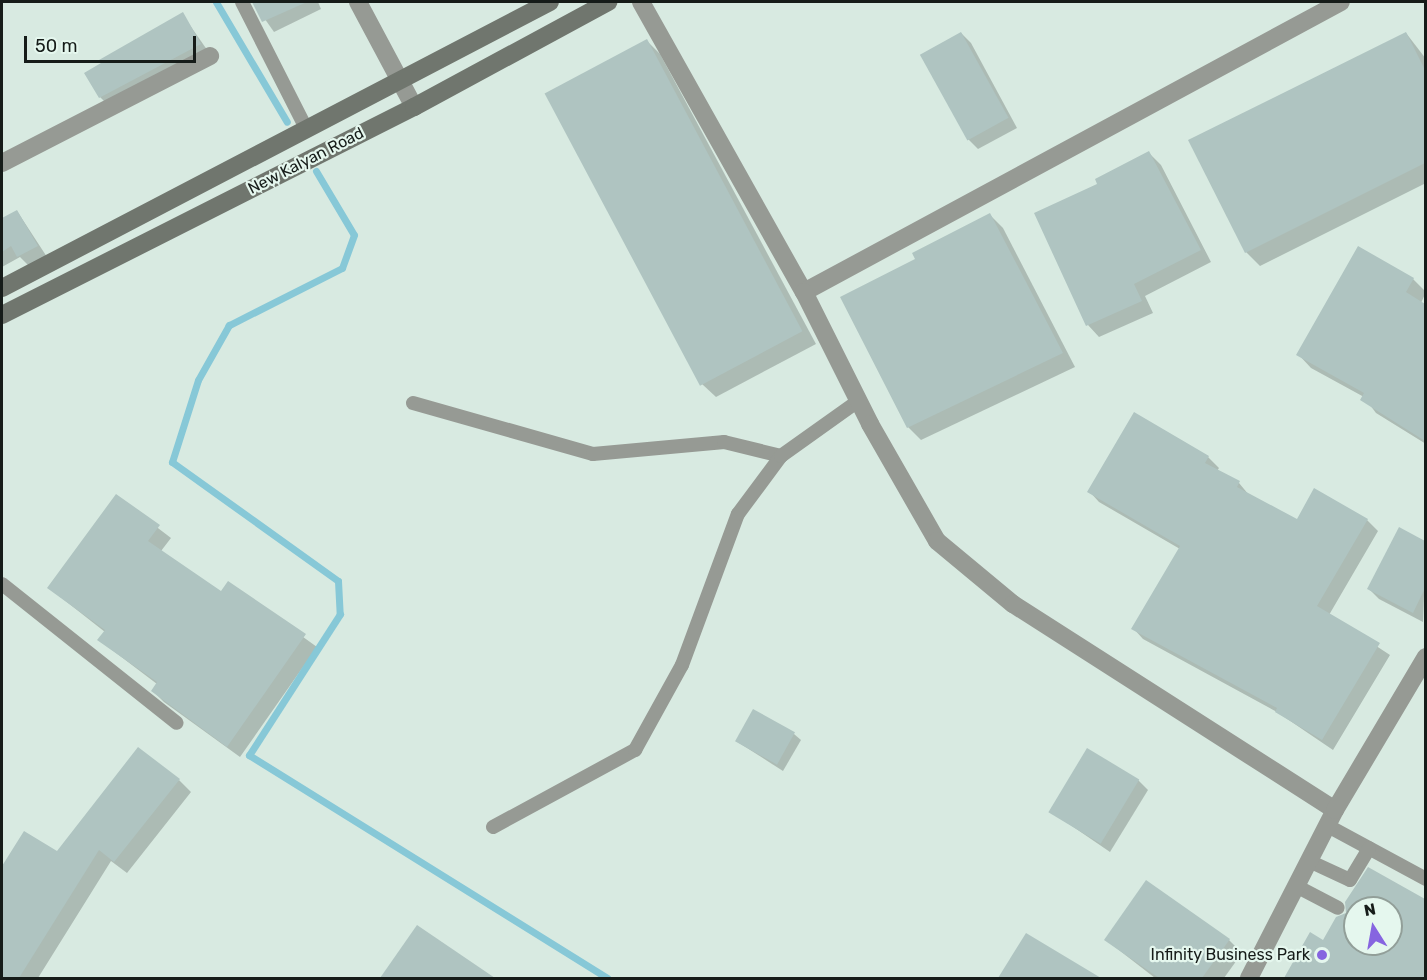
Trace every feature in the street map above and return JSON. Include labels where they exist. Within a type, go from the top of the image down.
[{"type":"street","points":[[358,2],[414,107]]},
{"type":"street","name":"New Kalyan Road","points":[[2,288],[398,79],[550,2]]},
{"type":"street","name":"New Kalyan Road","points":[[2,315],[414,107],[608,2]]},
{"type":"street","points":[[640,2],[804,292],[858,401],[937,541],[1013,604],[1332,818]]},
{"type":"street","points":[[804,292],[1341,2]]},
{"type":"street","points":[[2,163],[210,56]]},
{"type":"street","points":[[56,261],[69,282]]},
{"type":"street","points":[[1249,978],[1332,818],[1425,657]]},
{"type":"lane","points":[[242,2],[306,128]]},
{"type":"lane","points":[[493,827],[635,750],[682,664],[738,514],[781,456],[858,401]]},
{"type":"lane","points":[[413,402],[593,454],[724,442],[781,456]]},
{"type":"lane","points":[[2,584],[177,723]]},
{"type":"lane","points":[[1332,818],[1369,848],[1425,879]]},
{"type":"lane","points":[[1309,861],[1350,880],[1369,848]]},
{"type":"lane","points":[[1296,886],[1338,908]]},
{"type":"building","points":[[252,2],[307,2],[262,22]]},
{"type":"building","points":[[183,12],[201,44],[99,98],[84,73],[101,63],[99,60]]},
{"type":"building","points":[[961,32],[1009,118],[967,140],[920,55]]},
{"type":"building","points":[[1406,32],[1425,70],[1425,163],[1245,253],[1188,140]]},
{"type":"building","points":[[647,39],[802,331],[700,386],[545,93]]},
{"type":"building","points":[[1149,151],[1201,250],[1134,284],[1142,301],[1086,326],[1034,213],[1097,184],[1095,179]]},
{"type":"building","points":[[17,210],[38,246],[17,257],[11,246],[2,252],[2,218]]},
{"type":"building","points":[[990,213],[1063,353],[907,428],[840,297],[915,259],[912,253]]},
{"type":"building","points":[[1358,246],[1414,278],[1406,292],[1425,304],[1425,441],[1360,400],[1364,393],[1296,355]]},
{"type":"building","points":[[1134,412],[1209,456],[1205,463],[1240,481],[1237,487],[1297,519],[1314,488],[1368,519],[1317,606],[1380,643],[1322,740],[1275,712],[1277,708],[1131,629],[1180,546],[1087,492]]},
{"type":"building","points":[[116,494],[160,525],[148,541],[221,591],[228,581],[306,634],[227,747],[151,691],[157,682],[97,640],[105,630],[47,588]]},
{"type":"building","points":[[1399,527],[1425,541],[1425,588],[1413,613],[1367,589]]},
{"type":"building","points":[[753,709],[795,732],[777,765],[735,741]]},
{"type":"building","points":[[138,747],[180,779],[114,862],[99,850],[19,978],[2,978],[2,866],[24,831],[57,851]]},
{"type":"building","points":[[1087,748],[1139,779],[1101,844],[1048,812]]},
{"type":"building","points":[[1368,867],[1425,899],[1425,978],[1284,978],[1310,932],[1323,940],[1336,917],[1343,914],[1343,956],[1403,956],[1403,896],[1349,896]]},
{"type":"building","points":[[1146,880],[1230,939],[1202,978],[1159,978],[1104,940]]},
{"type":"building","points":[[417,925],[495,978],[380,978]]},
{"type":"building","points":[[1026,933],[1101,978],[998,978]]},
{"type":"waterway","points":[[216,2],[287,122]]},
{"type":"waterway","points":[[316,171],[354,235],[342,268],[229,325],[198,380],[172,462],[338,581],[340,614],[249,755],[607,978]]},
{"type":"place","name":"Infinity Business Park","points":[[1322,955]]}]
